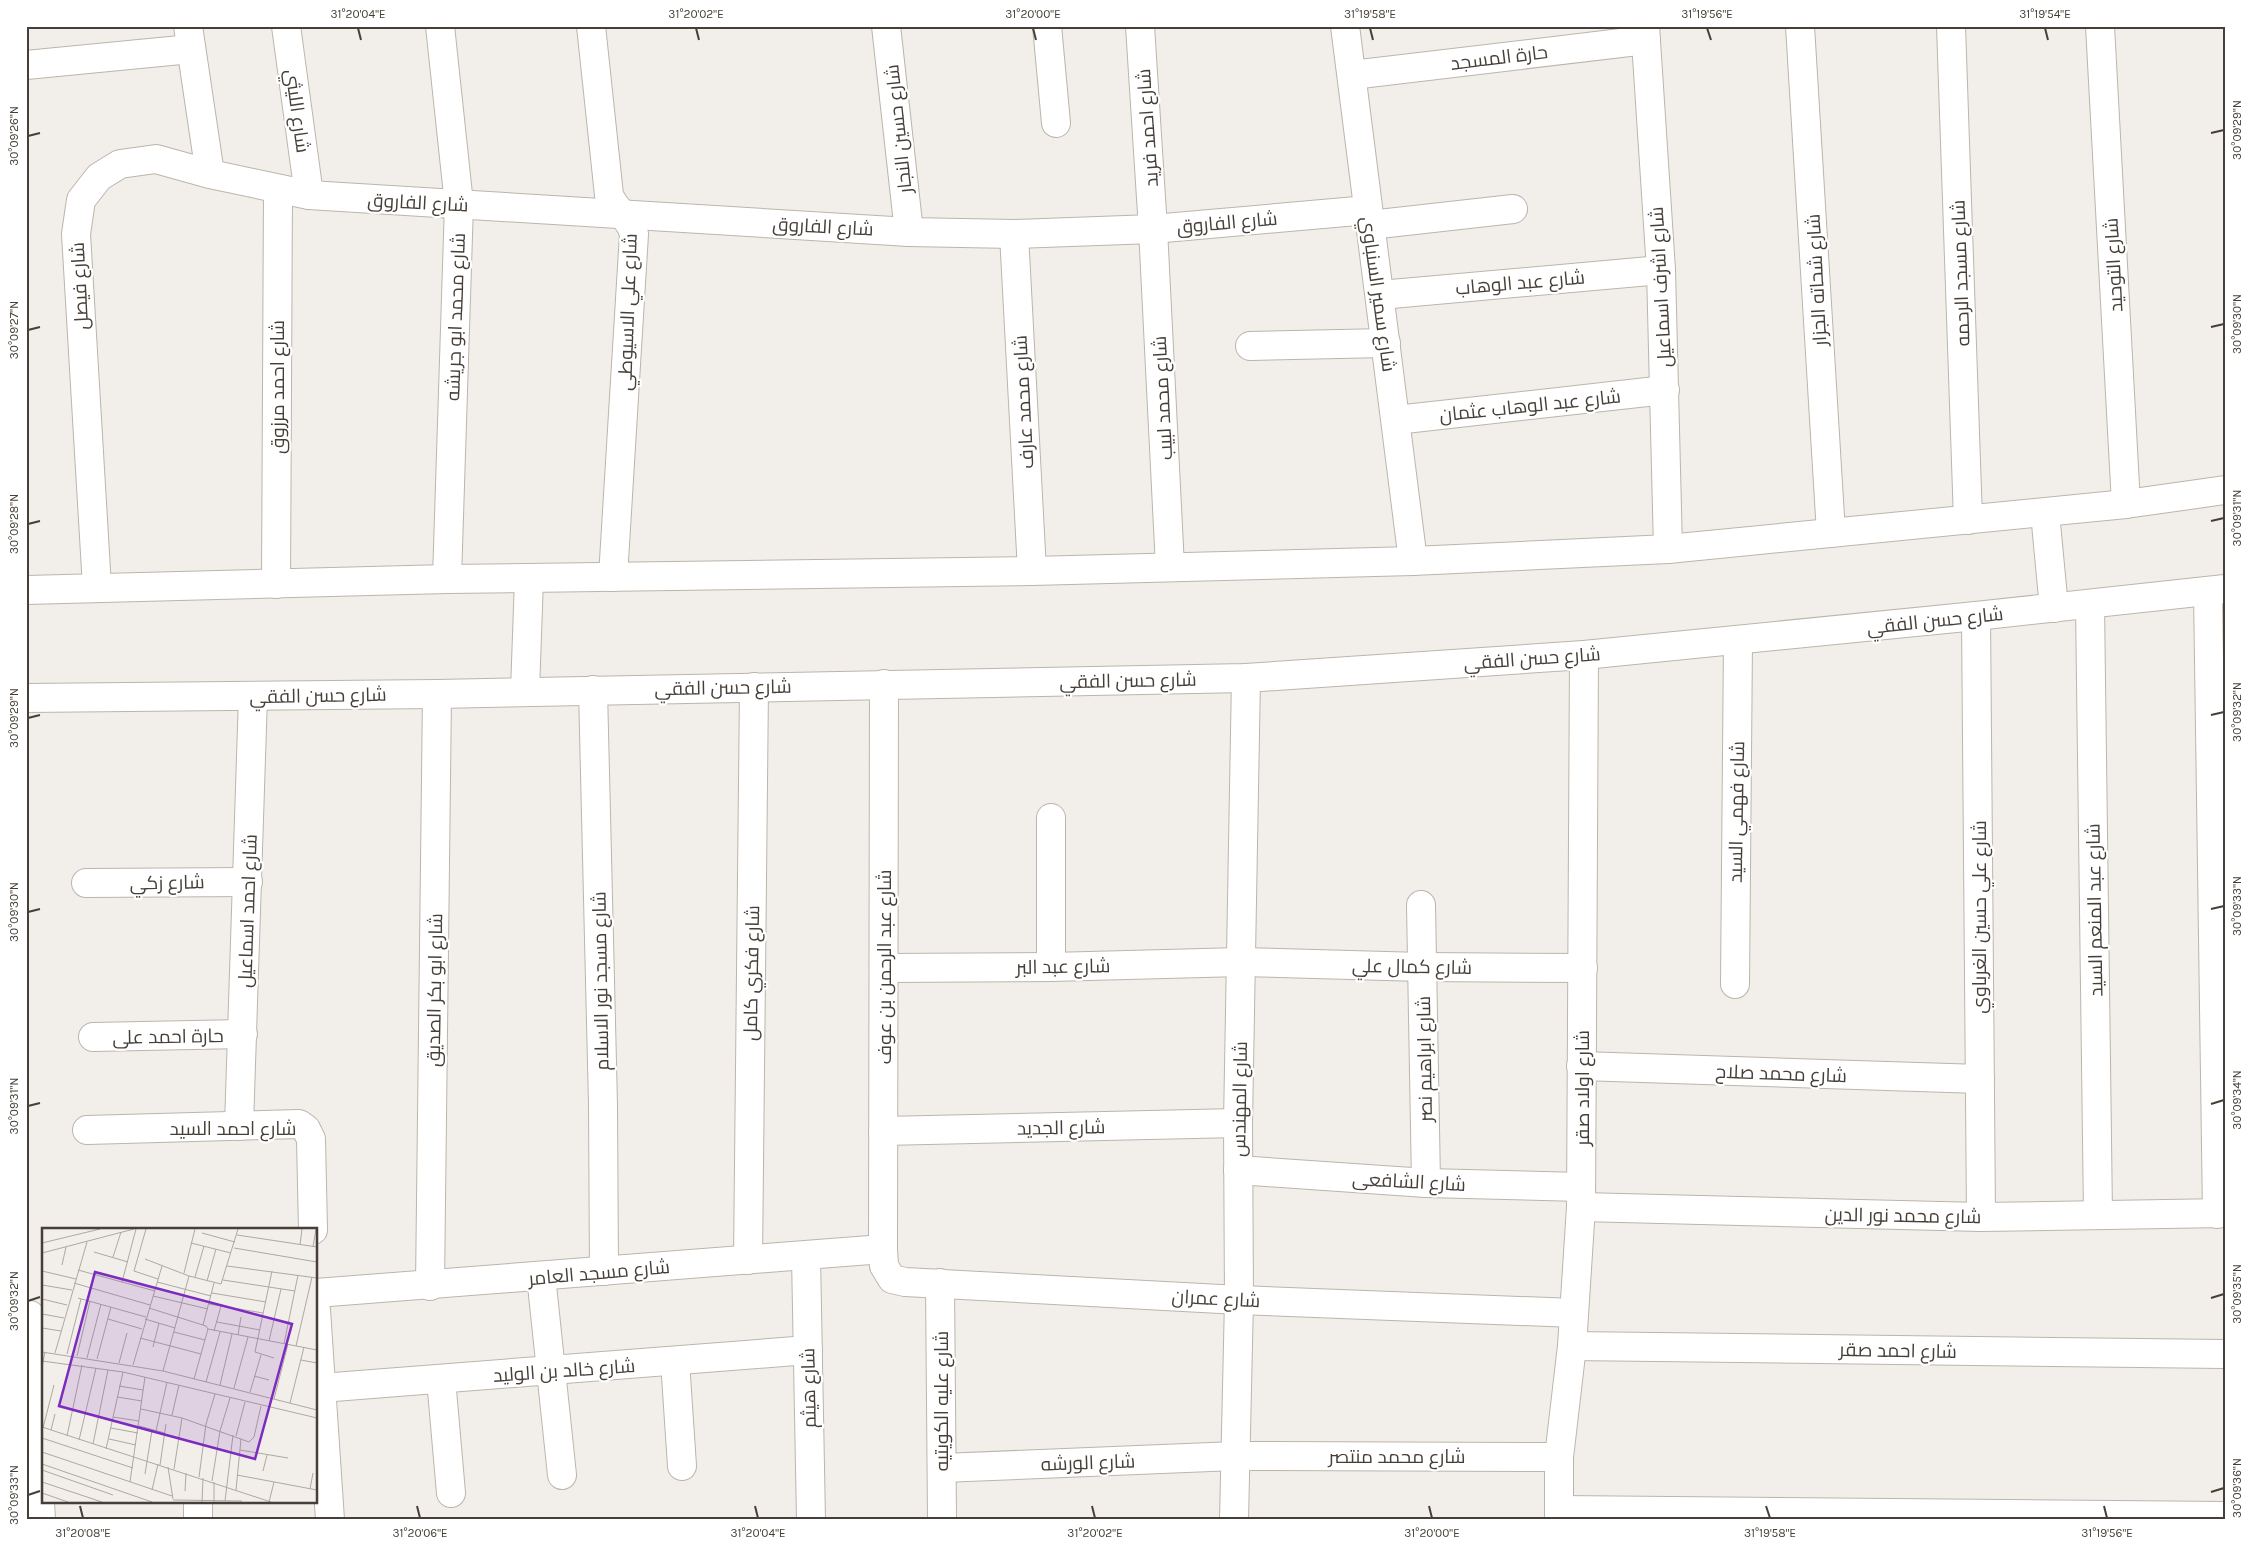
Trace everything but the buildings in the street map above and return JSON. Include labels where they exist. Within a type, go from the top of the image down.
[{"type":"street","name":"شارع الليثي","points":[[286,26],[309,195]]},
{"type":"street","name":"شارع محمد ابو جريشه","points":[[440,26],[459,204],[447,579]]},
{"type":"street","name":"شارع علي الاسيوطي","points":[[591,26],[609,195],[612,204],[632,226],[634,234],[613,577]]},
{"type":"street","name":"شارع حسين النجار","points":[[886,26],[909,232]]},
{"type":"street","points":[[1047,26],[1056,123]]},
{"type":"street","name":"شارع احمد فريد","points":[[1140,26],[1153,229]]},
{"type":"street","name":"شارع سمير السنباوي","points":[[1345,26],[1413,561]]},
{"type":"street","name":"شارع شحاته الجزار","points":[[1800,26],[1831,533]]},
{"type":"street","name":"شارع مسجد الرحمه","points":[[1951,26],[1968,520]]},
{"type":"street","name":"شارع التوحيد","points":[[2100,26],[2126,504]]},
{"type":"street","name":"حارة المسجد","points":[[1352,75],[1645,33]]},
{"type":"street","name":"شارع اشرف اسماعيل","points":[[1645,33],[1661,270],[1668,549]]},
{"type":"street","points":[[26,65],[190,38],[210,174]]},
{"type":"street","name":"شارع فيصل","points":[[97,587],[76,234],[81,200],[99,177],[120,164],[156,159],[278,190]]},
{"type":"street","name":"شارع الفاروق","points":[[278,190],[309,195],[623,215],[909,232],[1014,234],[1153,229],[1514,209]]},
{"type":"street","name":"شارع احمد مرزوق","points":[[276,584],[278,190]]},
{"type":"street","name":"شارع محمد لبيب","points":[[1153,229],[1170,568]]},
{"type":"street","name":"شارع محمد عارف","points":[[1014,234],[1032,571]]},
{"type":"street","name":"شارع عبد الوهاب","points":[[1380,295],[1661,270]]},
{"type":"street","points":[[1250,346],[1386,343]]},
{"type":"street","name":"شارع عبد الوهاب عثمان","points":[[1396,420],[1665,390]]},
{"type":"street","points":[[26,590],[447,579],[1032,571],[1413,561],[1668,549],[2045,513],[2225,490]]},
{"type":"street","points":[[2045,513],[2054,608]]},
{"type":"street","points":[[526,691],[529,579]]},
{"type":"street","points":[[2216,590],[2221,1214]]},
{"type":"street","name":"شارع حسن الفقي","points":[[26,698],[437,694],[1246,678],[1584,654],[1976,616],[2216,590]]},
{"type":"street","name":"شارع عبد المنعم السيد","points":[[2090,604],[2098,1216]]},
{"type":"street","name":"شارع علي حسين الغرباوي","points":[[1976,616],[1981,1217]]},
{"type":"street","name":"شارع فهمي السيد","points":[[1735,984],[1738,640]]},
{"type":"street","name":"شارع اولاد صقر","points":[[1560,1515],[1559,1457],[1572,1346],[1581,1197],[1584,654]]},
{"type":"street","name":"شارع المهندس","points":[[1234,1520],[1238,1300],[1238,1123],[1246,678]]},
{"type":"street","name":"شارع عبد الرحمن بن عوف","points":[[882,1249],[884,684]]},
{"type":"street","name":"شارع فكري كامل","points":[[748,1260],[754,687]]},
{"type":"street","name":"شارع مسجد نور الاسلام","points":[[593,690],[603,1105],[604,1271]]},
{"type":"street","name":"شارع ابو بكر الصديق","points":[[430,1286],[437,694]]},
{"type":"street","name":"شارع احمد اسماعيل","points":[[239,1126],[254,696]]},
{"type":"street","points":[[1051,818],[1051,967]]},
{"type":"street","name":"شارع زكي","points":[[86,883],[248,882]]},
{"type":"street","name":"شارع ابراهيم نصر","points":[[1421,905],[1426,1183]]},
{"type":"street","name":"شارع كمال علي","points":[[1241,962],[1422,967],[1583,968]]},
{"type":"street","name":"شارع عبد البر","points":[[884,968],[1051,967],[1241,962]]},
{"type":"street","name":"حارة احمد على","points":[[93,1037],[243,1034]]},
{"type":"street","name":"شارع محمد صلاح","points":[[1582,1066],[1980,1079]]},
{"type":"street","name":"شارع الجديد","points":[[883,1131],[1238,1123]]},
{"type":"street","name":"شارع احمد السيد","points":[[87,1130],[299,1124],[306,1129],[311,1139],[313,1228]]},
{"type":"street","name":"شارع الشافعى","points":[[1238,1170],[1426,1183],[1581,1197]]},
{"type":"street","name":"شارع محمد نور الدين","points":[[1581,1197],[1981,1217],[2221,1214]]},
{"type":"street","name":"شارع مسجد العامر","points":[[318,1293],[430,1286],[882,1249]]},
{"type":"street","name":"شارع عمران","points":[[882,1249],[884,1266],[892,1279],[905,1282],[1238,1300],[1574,1313]]},
{"type":"street","name":"شارع هيثم","points":[[806,1256],[811,1520]]},
{"type":"street","points":[[541,1276],[562,1475]]},
{"type":"street","name":"شارع عليه الكويتيه","points":[[940,1283],[942,1520]]},
{"type":"street","points":[[33,1315],[41,1520]]},
{"type":"street","points":[[318,1341],[330,1520]]},
{"type":"street","name":"شارع احمد صقر","points":[[1572,1346],[2225,1354]]},
{"type":"street","name":"شارع خالد بن الوليد","points":[[321,1388],[808,1350]]},
{"type":"street","points":[[675,1361],[682,1466]]},
{"type":"street","points":[[441,1379],[451,1493]]},
{"type":"street","name":"شارع الورشه","points":[[942,1468],[1235,1456]]},
{"type":"street","name":"شارع محمد منتصر","points":[[1235,1456],[1559,1457]]},
{"type":"street","points":[[198,1504],[198,1520]]},
{"type":"street","points":[[1560,1515],[2225,1516]]}]
